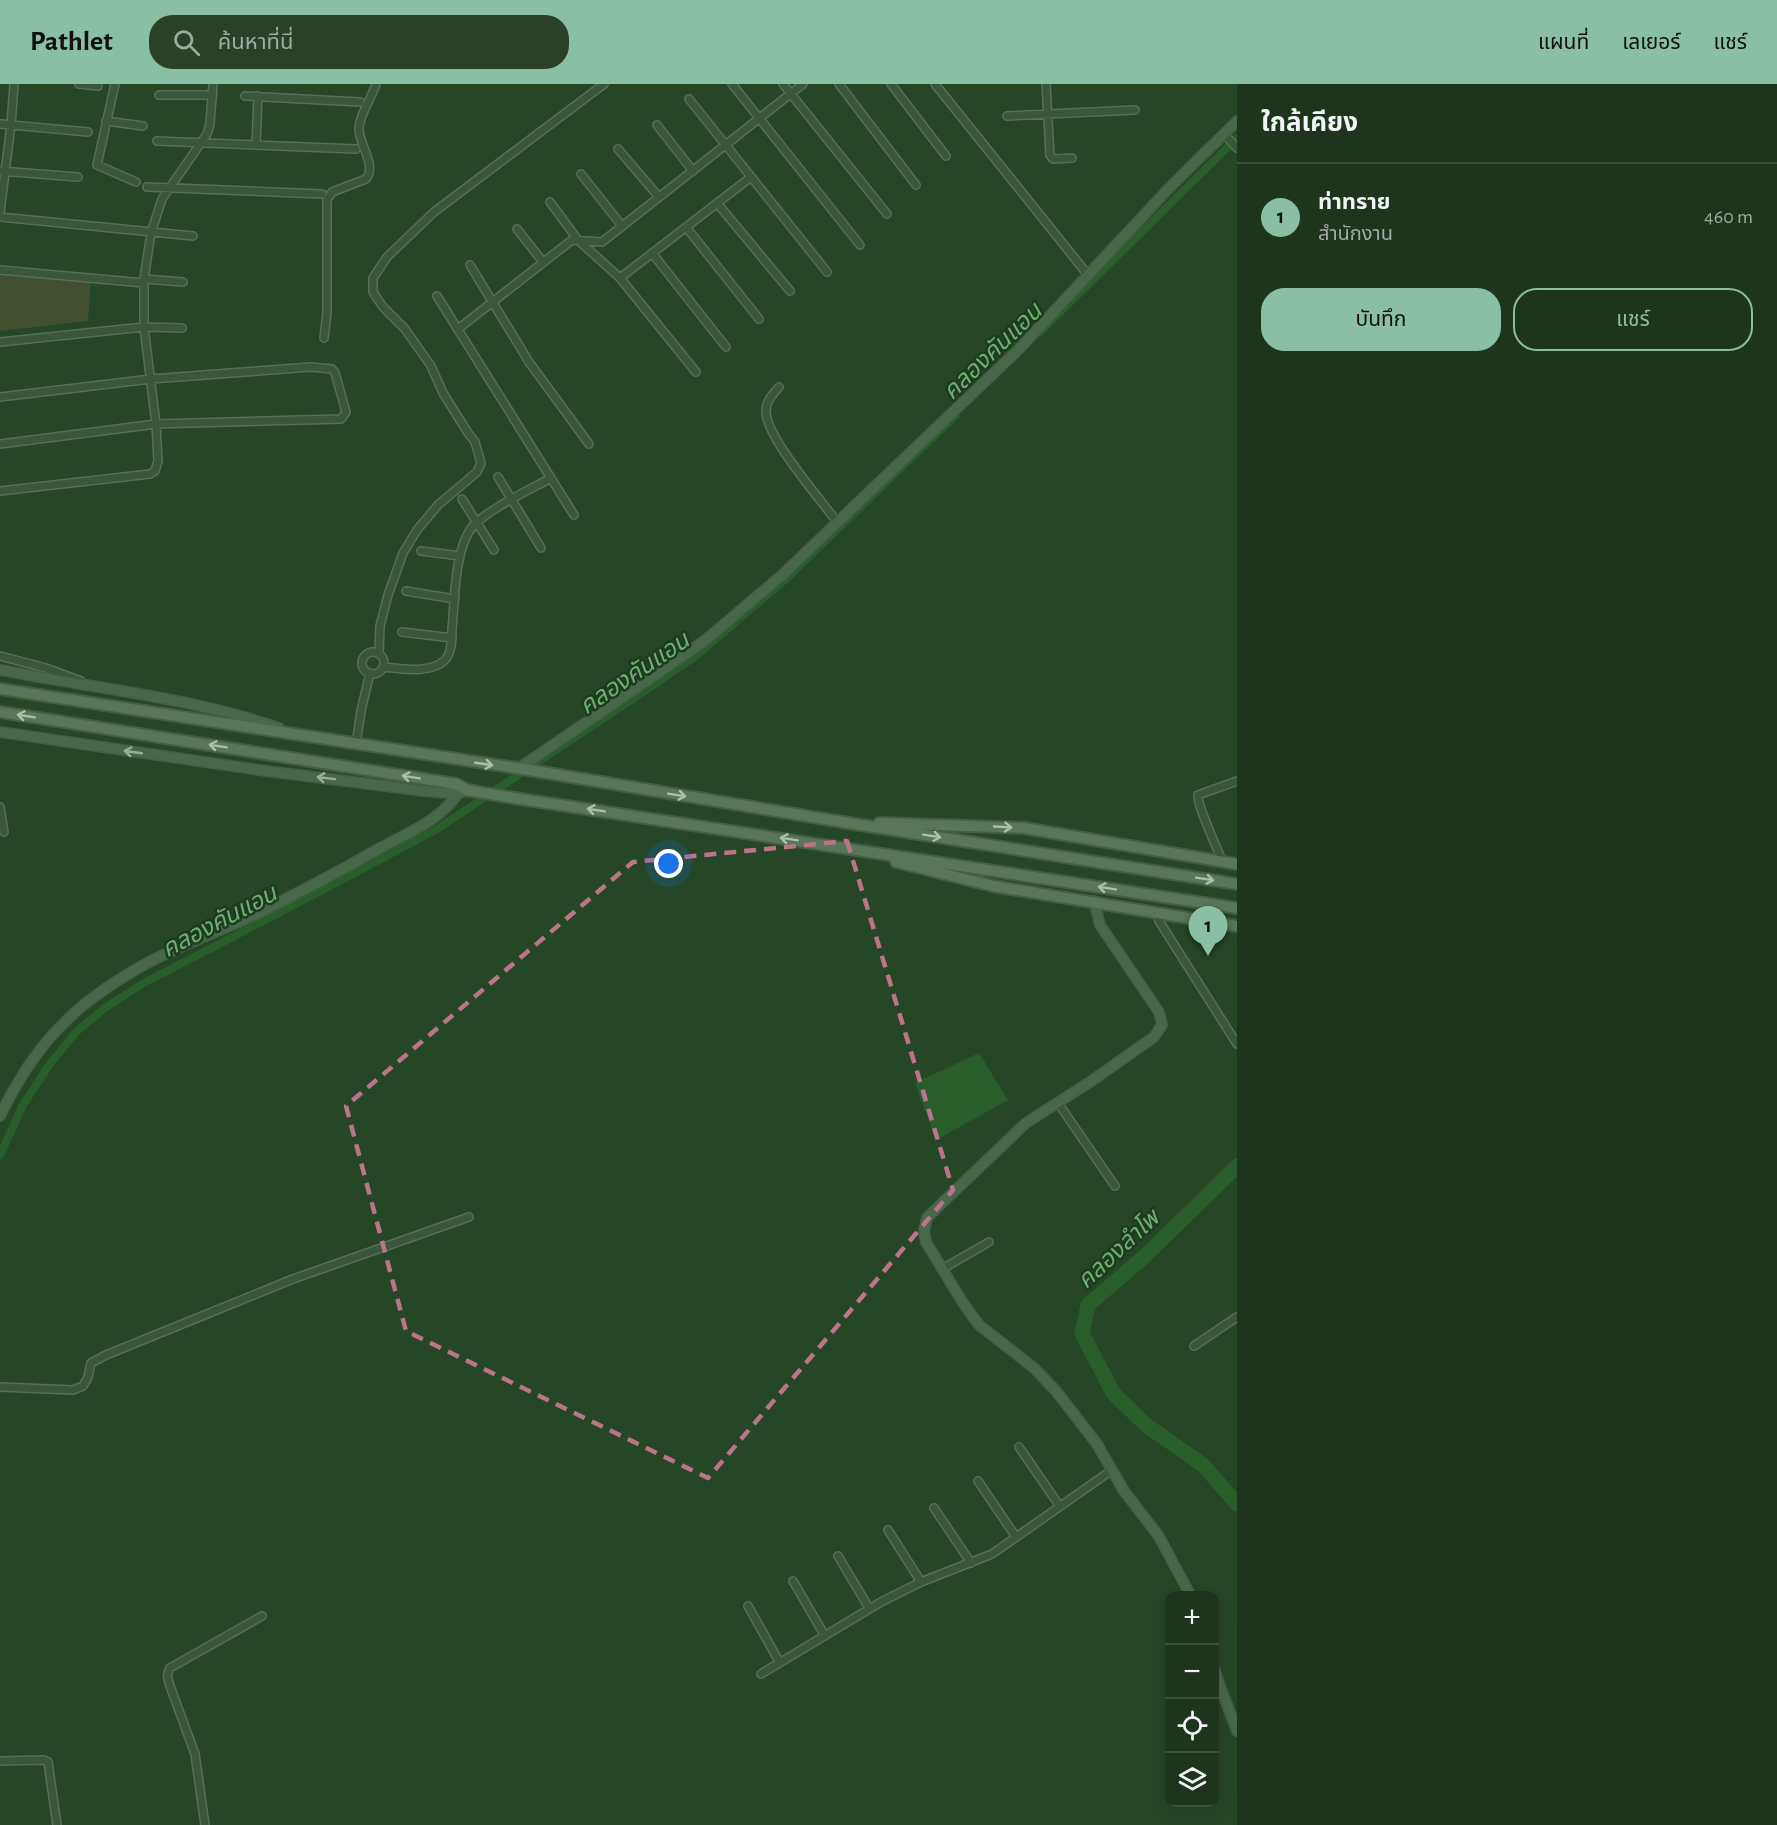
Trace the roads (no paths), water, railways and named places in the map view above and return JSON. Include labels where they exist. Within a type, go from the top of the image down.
[{"type":"main road","points":[[0,689],[521,769],[1237,884]]},
{"type":"main road","points":[[0,712],[514,798],[1237,908]]},
{"type":"main road","points":[[861,825],[884,822],[992,826],[1040,831],[1237,864]]},
{"type":"main road","points":[[1040,831],[1033,839],[1041,852]]},
{"type":"main road","points":[[828,845],[993,886],[1237,926]]},
{"type":"main road","points":[[1015,889],[1011,886],[1011,881],[1017,874]]},
{"type":"street","points":[[0,212],[14,84]]},
{"type":"street","points":[[79,84],[98,86]]},
{"type":"street","points":[[115,84],[97,165],[136,182]]},
{"type":"street","points":[[0,491],[150,474],[158,466],[156,424],[144,327],[144,281],[151,232],[162,199],[202,142],[210,124],[213,84]]},
{"type":"street","points":[[324,338],[327,312],[327,200],[332,192],[369,176],[369,166],[359,129],[376,84]]},
{"type":"street","points":[[380,654],[369,652],[363,657],[362,667],[370,673],[378,673],[383,667],[384,660],[380,654],[380,626],[403,553],[417,530],[438,505],[477,472],[481,463],[475,442],[443,393],[431,366],[412,338],[383,307],[374,292],[374,278],[387,257],[434,212],[603,84]]},
{"type":"street","points":[[732,84],[860,245]]},
{"type":"street","points":[[783,84],[887,214]]},
{"type":"street","points":[[458,329],[572,240],[602,242],[803,84]]},
{"type":"street","points":[[838,84],[916,185]]},
{"type":"street","points":[[891,84],[946,156]]},
{"type":"street","points":[[935,84],[1088,275]]},
{"type":"street","points":[[1046,84],[1051,158],[1072,158]]},
{"type":"street","points":[[159,95],[213,95]]},
{"type":"street","points":[[245,96],[360,102]]},
{"type":"street","points":[[256,144],[258,96]]},
{"type":"street","points":[[689,99],[827,272]]},
{"type":"street","points":[[1007,116],[1135,110]]},
{"type":"street","points":[[521,769],[703,642],[781,576],[1019,349],[1170,187],[1227,137],[1237,121]]},
{"type":"street","points":[[106,122],[143,126]]},
{"type":"street","points":[[0,124],[88,132]]},
{"type":"street","points":[[657,125],[693,171]]},
{"type":"street","points":[[1227,137],[1237,148]]},
{"type":"street","points":[[157,141],[356,149]]},
{"type":"street","points":[[618,149],[659,197]]},
{"type":"street","points":[[3,171],[78,177]]},
{"type":"street","points":[[581,174],[622,226]]},
{"type":"street","points":[[620,278],[751,177]]},
{"type":"street","points":[[147,187],[322,194]]},
{"type":"street","points":[[550,202],[579,240],[620,278],[696,372]]},
{"type":"street","points":[[717,203],[790,291]]},
{"type":"street","points":[[0,217],[193,236]]},
{"type":"street","points":[[686,227],[759,320]]},
{"type":"street","points":[[517,229],[543,262]]},
{"type":"street","points":[[652,253],[726,347]]},
{"type":"street","points":[[470,265],[529,362],[589,444]]},
{"type":"street","points":[[0,270],[183,282]]},
{"type":"street","points":[[437,296],[574,515]]},
{"type":"street","points":[[0,342],[144,327],[182,328]]},
{"type":"street","points":[[0,397],[151,379],[311,367],[332,369],[346,412],[341,419],[156,424],[0,444]]},
{"type":"street","points":[[779,387],[767,404],[766,412],[770,428],[787,455],[837,522]]},
{"type":"street","points":[[498,477],[541,548]]},
{"type":"street","points":[[383,667],[414,671],[435,666],[446,659],[452,638],[462,546],[473,526],[489,513],[551,478]]},
{"type":"street","points":[[462,499],[494,550]]},
{"type":"street","points":[[421,551],[460,556]]},
{"type":"street","points":[[406,591],[455,599]]},
{"type":"street","points":[[402,632],[452,638]]},
{"type":"street","points":[[0,656],[46,668],[90,685]]},
{"type":"street","points":[[0,670],[214,709],[243,716],[301,736]]},
{"type":"street","points":[[356,744],[370,673]]},
{"type":"street","points":[[0,734],[424,791],[466,790]]},
{"type":"street","points":[[1222,861],[1198,803],[1198,795],[1237,781]]},
{"type":"street","points":[[0,1116],[9,1096],[37,1055],[63,1023],[110,985],[142,966],[252,915],[395,841],[440,813],[466,790]]},
{"type":"street","points":[[0,807],[4,832]]},
{"type":"street","points":[[1094,901],[1100,925],[1159,1012],[1162,1025],[1154,1037],[1026,1123],[927,1218],[924,1230],[926,1242],[979,1325],[1034,1368],[1056,1391],[1097,1444],[1124,1491],[1158,1535],[1188,1591]]},
{"type":"street","points":[[1159,913],[1159,921],[1237,1044]]},
{"type":"street","points":[[1058,1103],[1115,1186]]},
{"type":"street","points":[[0,1387],[73,1390],[82,1386],[88,1377],[91,1363],[106,1355],[293,1279],[470,1217]]},
{"type":"street","points":[[942,1269],[989,1242]]},
{"type":"street","points":[[1194,1346],[1237,1317]]},
{"type":"street","points":[[1019,1446],[1059,1505]]},
{"type":"street","points":[[761,1674],[869,1608],[921,1582],[992,1554],[1112,1470]]},
{"type":"street","points":[[978,1481],[1016,1537]]},
{"type":"street","points":[[934,1508],[971,1563]]},
{"type":"street","points":[[888,1530],[921,1582]]},
{"type":"street","points":[[838,1556],[869,1608]]},
{"type":"street","points":[[793,1581],[825,1636]]},
{"type":"street","points":[[748,1606],[780,1663]]},
{"type":"street","points":[[205,1825],[195,1754],[170,1686],[168,1671],[262,1616]]},
{"type":"street","points":[[1219,1682],[1237,1731]]},
{"type":"street","points":[[0,1761],[44,1760],[48,1762],[57,1825]]},
{"type":"waterway","name":"คลองคันแอน","points":[[1040,332],[1237,138]]},
{"type":"waterway","name":"คลองคันแอน","points":[[0,1155],[23,1105],[49,1065],[76,1032],[105,1008],[142,984],[437,829],[697,655],[786,579],[956,415]]},
{"type":"waterway","name":"คลองลำโพ","points":[[1237,1166],[1146,1255],[1088,1305],[1082,1333],[1113,1393],[1146,1425],[1203,1465],[1237,1504]]},
{"type":"place","name":"ท่าทราย","points":[[1208,956]]}]
